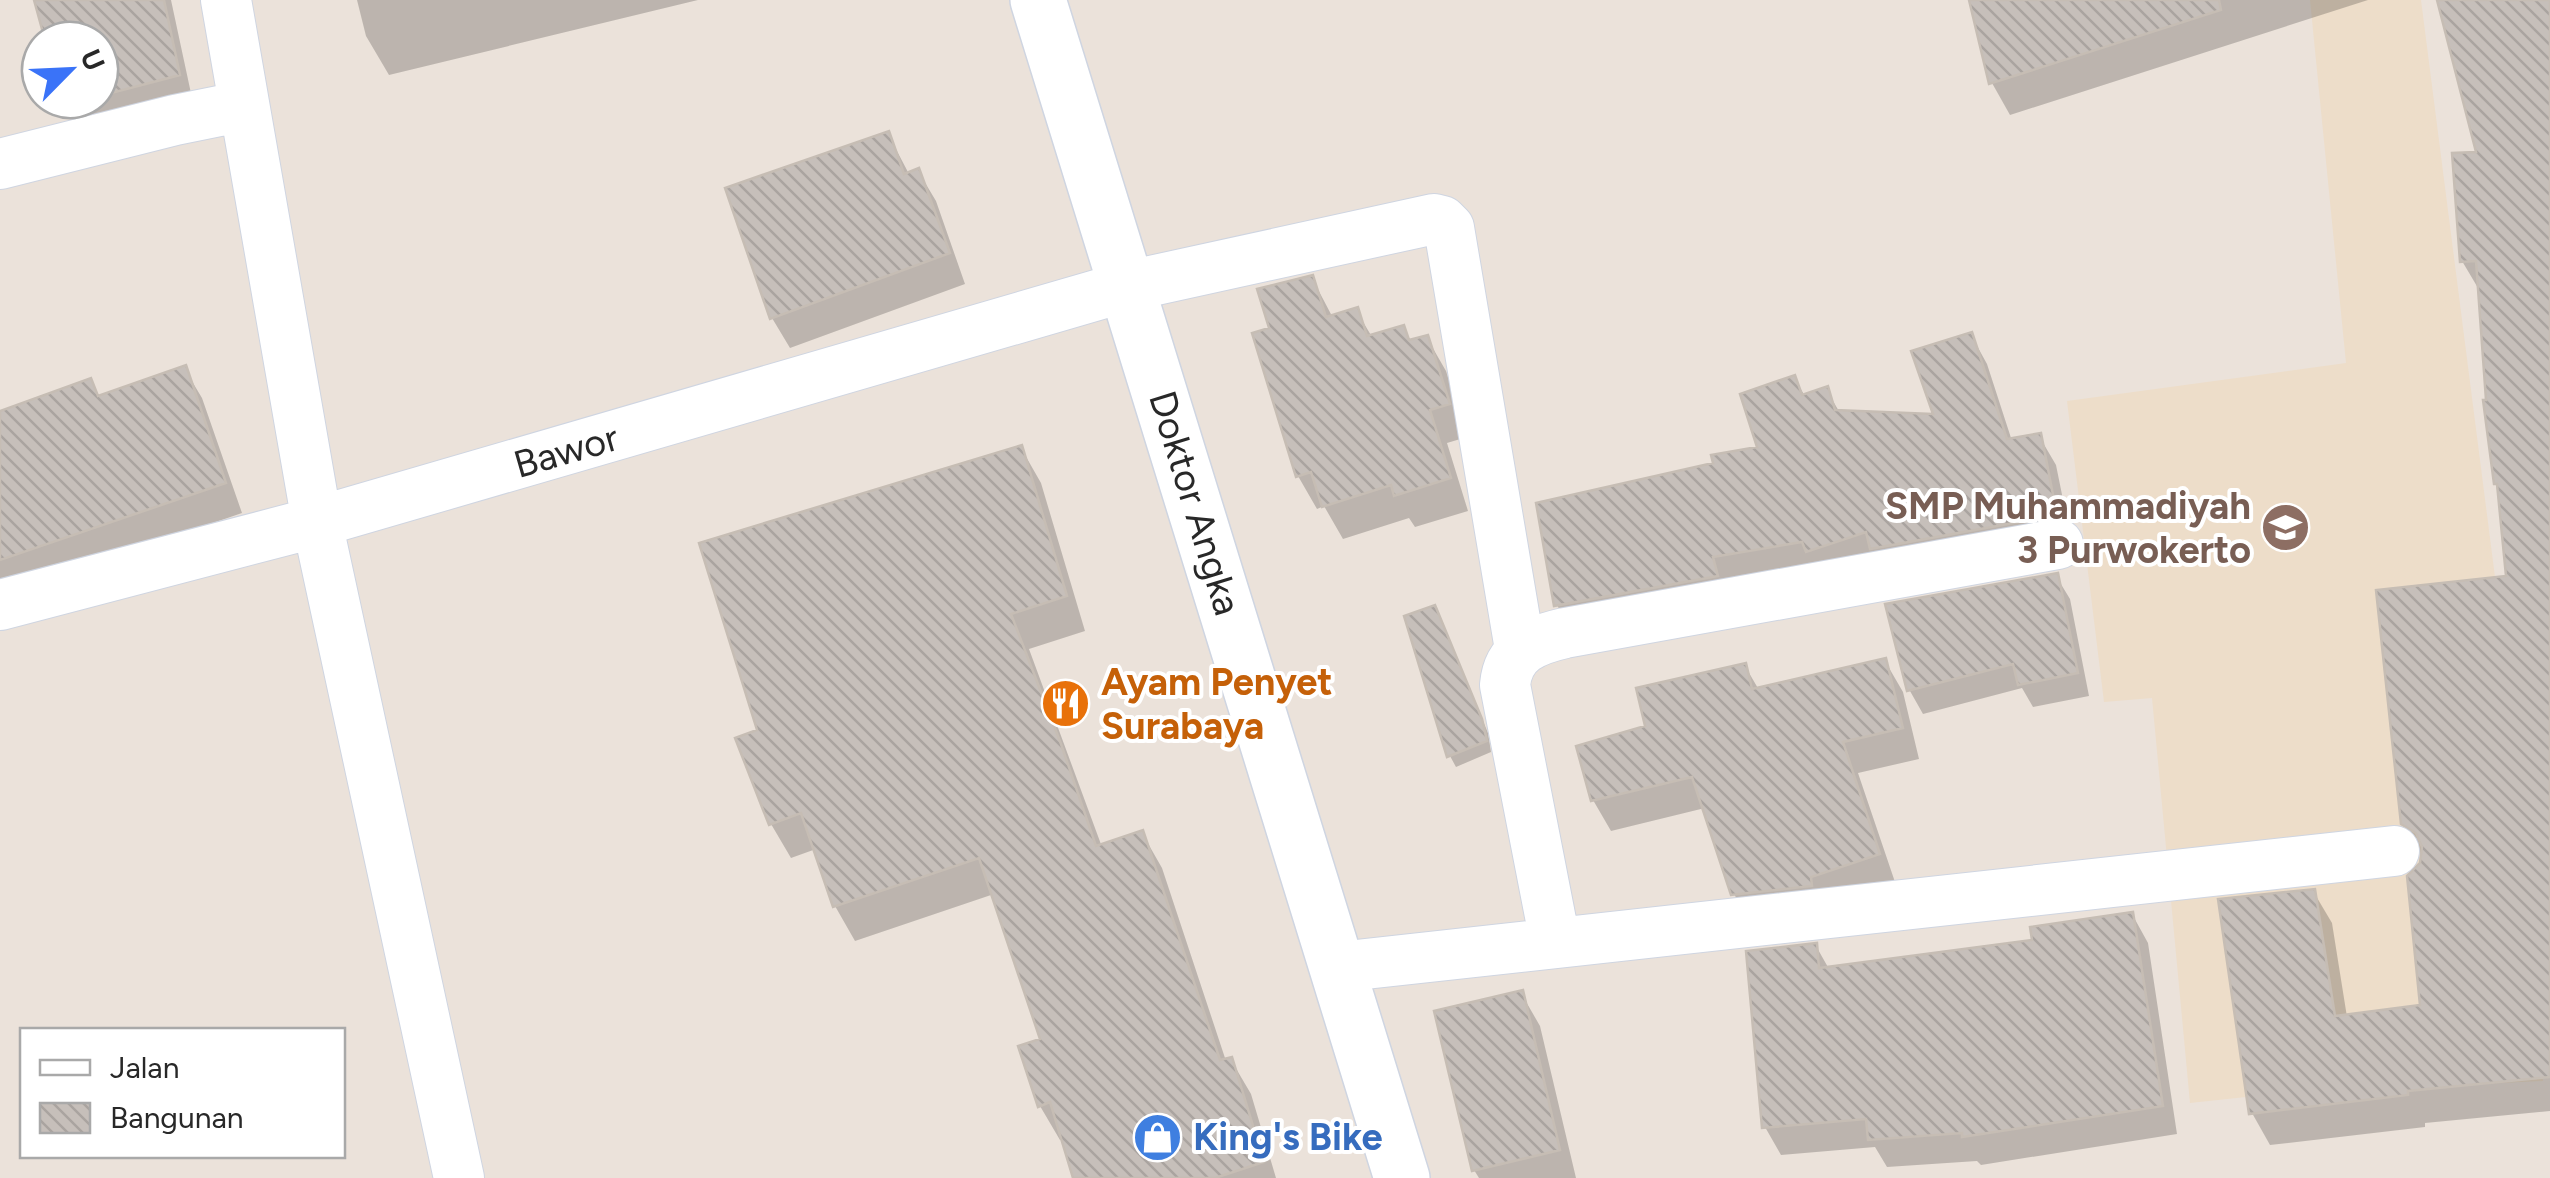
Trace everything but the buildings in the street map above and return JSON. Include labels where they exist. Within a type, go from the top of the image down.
[{"type":"street","points":[[226,0],[317,522],[459,1178]]},
{"type":"street","name":"Doktor Angka","points":[[1038,0],[1402,1178]]},
{"type":"street","points":[[0,164],[244,106]]},
{"type":"street","name":"Bawor","points":[[0,604],[317,522],[1128,286],[1424,220],[1442,221],[1449,228],[1520,649]]},
{"type":"street","points":[[1556,940],[1505,685],[1506,669],[1520,649],[1565,633],[2058,544]]},
{"type":"street","points":[[1338,966],[2394,851]]},
{"type":"shaded area","name":"SMP Muhammadiyah 3 Purwokerto","points":[[2310,0],[2421,0],[2505,655],[2543,1081],[2274,1094],[2190,1103],[2152,698],[2104,702],[2067,401],[2346,363]]},
{"type":"place","name":"SMP Muhammadiyah 3 Purwokerto","points":[[2286,528]]},
{"type":"place","name":"Ayam Penyet Surabaya","points":[[1066,704]]},
{"type":"place","name":"King's Bike","points":[[1158,1137]]}]
